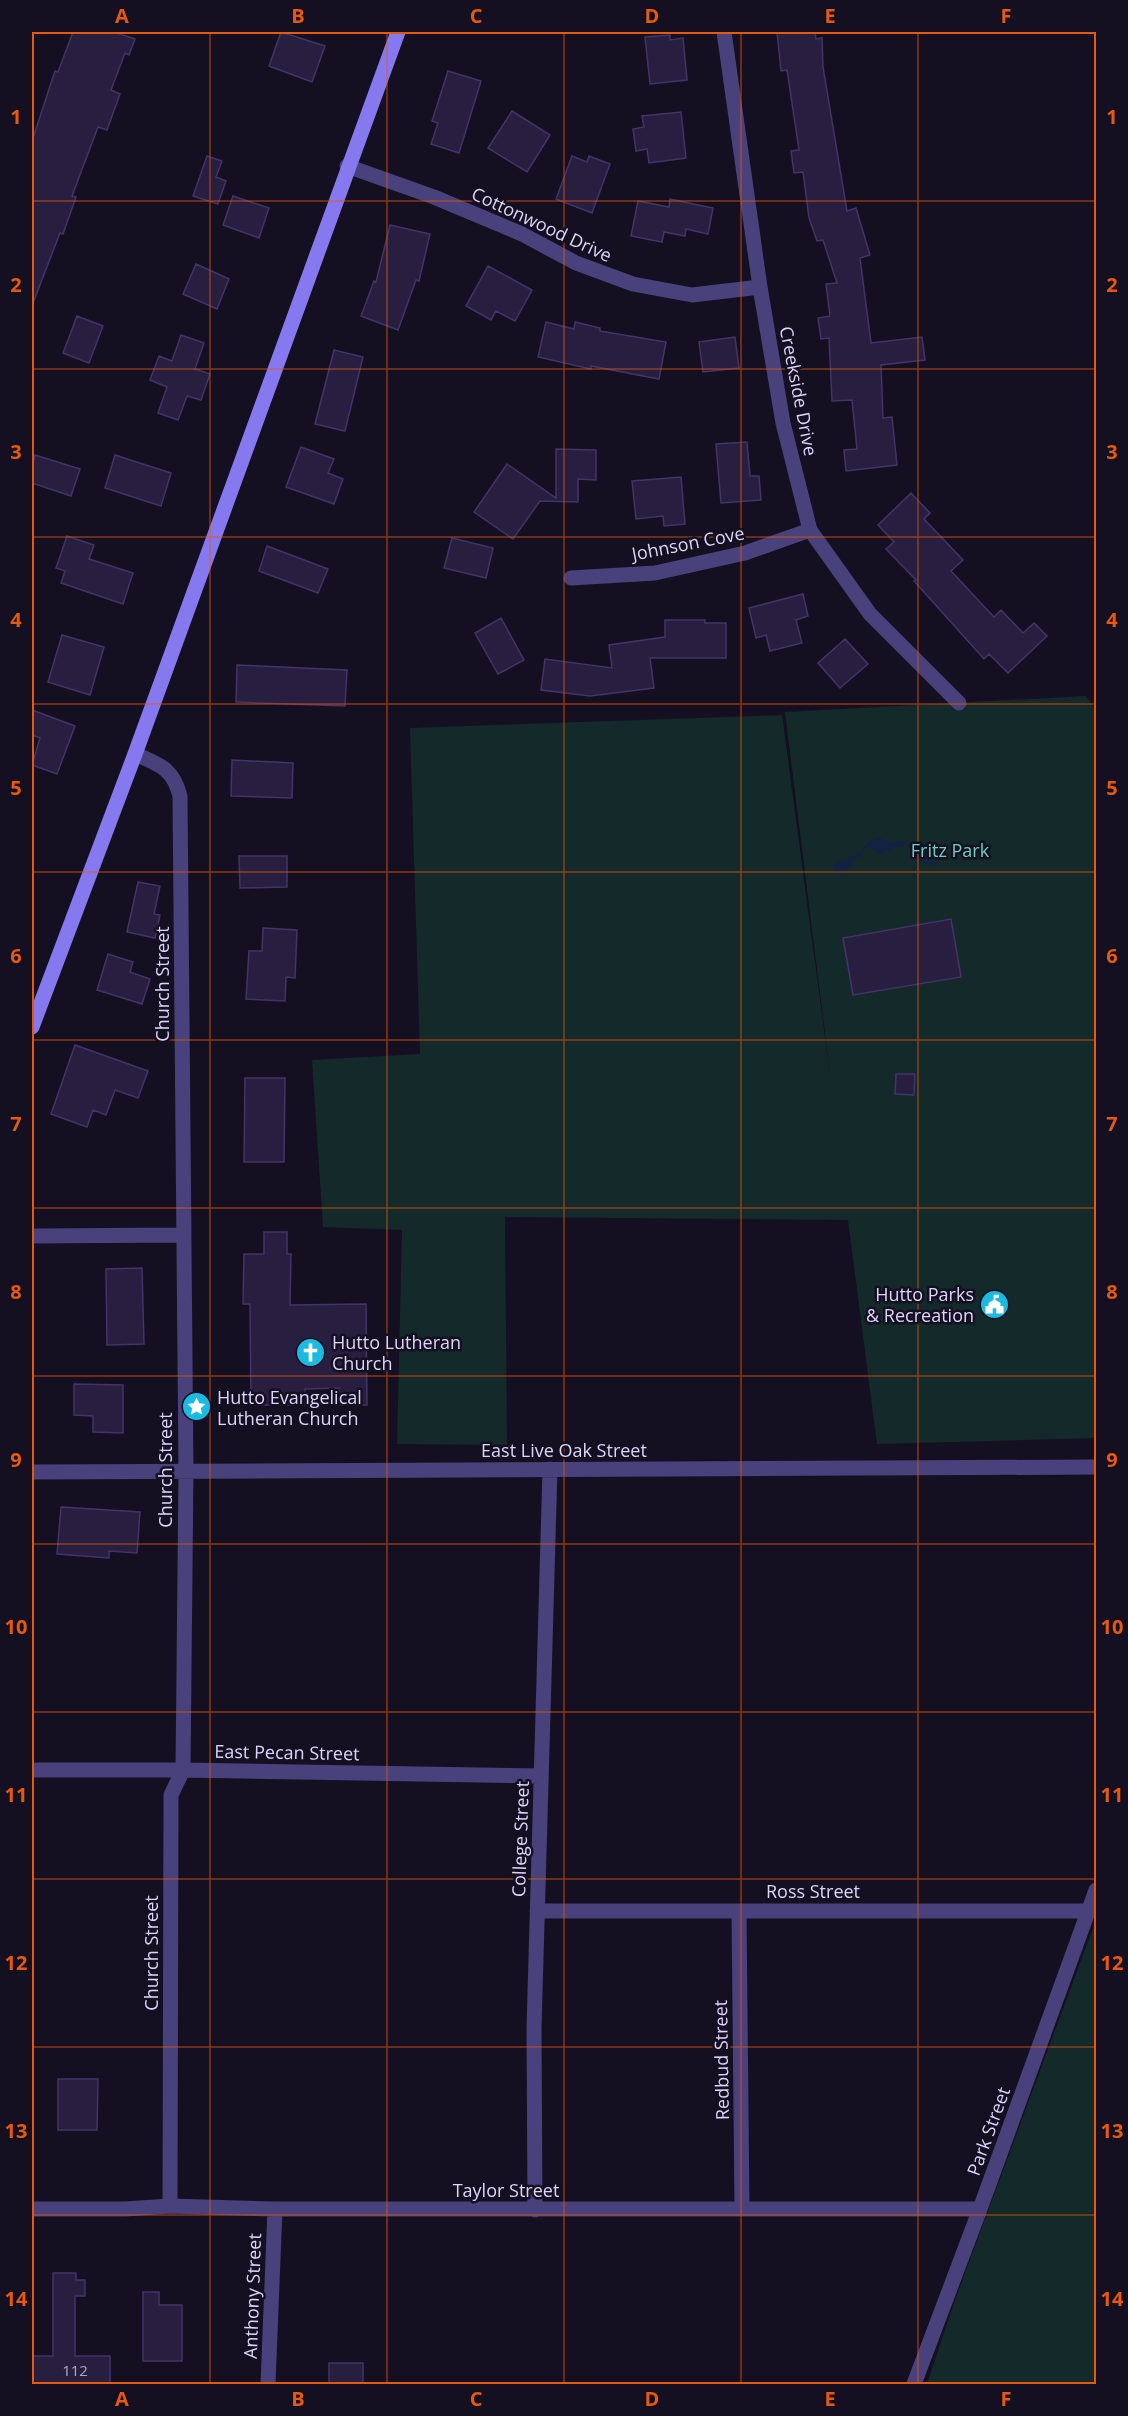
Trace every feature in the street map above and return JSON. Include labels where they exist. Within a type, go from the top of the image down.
[{"type":"main road","points":[[32,1027],[135,754],[347,166],[398,32]]},
{"type":"street","name":"Creekside Drive","points":[[724,32],[760,287],[783,423],[810,530],[870,614],[959,703]]},
{"type":"street","name":"Cottonwood Drive","points":[[347,166],[434,197],[522,234],[576,264],[633,284],[692,295],[760,287]]},
{"type":"street","name":"Johnson Cove","points":[[571,578],[655,573],[745,553],[810,530]]},
{"type":"street","name":"Church Street","points":[[135,754],[161,765],[176,778],[180,796],[186,1471],[183,1770],[171,1794],[170,2206]]},
{"type":"street","points":[[32,1236],[183,1235]]},
{"type":"street","name":"East Live Oak Street","points":[[32,1472],[1096,1467]]},
{"type":"street","name":"College Street","points":[[535,2210],[534,2028],[550,1470]]},
{"type":"street","name":"East Pecan Street","points":[[32,1770],[541,1776]]},
{"type":"street","name":"Park Street","points":[[914,2385],[1096,1890]]},
{"type":"street","name":"Ross Street","points":[[537,1911],[1089,1911]]},
{"type":"street","name":"Redbud Street","points":[[739,1911],[742,2209]]},
{"type":"street","name":"Taylor Street","points":[[32,2209],[125,2209],[170,2206],[275,2209],[535,2210],[980,2209]]},
{"type":"street","name":"Anthony Street","points":[[268,2385],[275,2209]]},
{"type":"green space","name":"Fritz Park","points":[[1086,696],[1096,711],[1096,1438],[877,1444],[848,1220],[505,1217],[507,1445],[397,1444],[402,1230],[323,1227],[312,1060],[420,1054],[410,728],[782,715],[831,1082],[785,712]]},
{"type":"green space","points":[[1096,1920],[1096,2384],[927,2384],[955,2300]]},
{"type":"water","points":[[880,838],[889,843],[902,841],[926,850],[936,865],[931,866],[917,859],[916,851],[912,847],[902,845],[880,854],[868,845],[859,857],[852,860],[850,867],[843,874],[833,872],[833,866],[856,855],[868,843]]},
{"type":"building","points":[[73,32],[114,32],[135,39],[129,55],[125,53],[111,90],[120,94],[107,130],[98,127],[72,196],[76,197],[63,234],[60,233],[33,303],[32,141],[55,71],[58,72]]},
{"type":"building","points":[[281,32],[325,46],[312,82],[269,66]]},
{"type":"building","points":[[777,32],[815,32],[816,39],[822,38],[823,67],[847,211],[856,208],[870,255],[860,258],[871,343],[922,337],[925,360],[881,365],[883,418],[892,417],[897,465],[846,471],[844,450],[857,449],[852,400],[832,401],[829,338],[821,339],[818,318],[830,316],[826,284],[837,283],[823,240],[817,241],[809,218],[803,172],[794,173],[791,151],[799,150],[787,70],[781,71]]},
{"type":"building","points":[[670,35],[670,40],[683,38],[687,80],[650,84],[645,37]]},
{"type":"building","points":[[448,71],[481,81],[459,153],[431,144],[438,123],[432,121]]},
{"type":"building","points":[[512,111],[550,135],[527,172],[488,148]]},
{"type":"building","points":[[681,112],[686,158],[649,163],[647,149],[636,151],[633,129],[644,127],[642,116]]},
{"type":"building","points":[[207,156],[222,161],[216,177],[226,181],[218,204],[193,196]]},
{"type":"building","points":[[572,156],[587,162],[589,156],[610,164],[592,213],[556,199]]},
{"type":"building","points":[[233,196],[269,208],[259,238],[223,225]]},
{"type":"building","points":[[670,199],[713,208],[708,234],[686,229],[685,236],[664,232],[662,242],[631,236],[638,201],[669,207]]},
{"type":"building","points":[[390,225],[430,234],[419,281],[416,280],[398,330],[361,316],[374,281],[376,282]]},
{"type":"building","points":[[196,264],[229,279],[217,309],[183,294]]},
{"type":"building","points":[[488,266],[532,290],[515,321],[496,311],[491,320],[466,306]]},
{"type":"building","points":[[77,316],[103,326],[89,363],[63,353]]},
{"type":"building","points":[[546,322],[574,329],[575,322],[600,328],[600,331],[666,342],[659,379],[591,366],[591,369],[538,357]]},
{"type":"building","points":[[181,335],[204,343],[195,369],[210,374],[201,400],[187,396],[178,420],[158,413],[167,387],[150,380],[159,356],[172,361]]},
{"type":"building","points":[[735,337],[739,368],[703,372],[699,342]]},
{"type":"building","points":[[334,350],[363,357],[345,431],[315,424]]},
{"type":"building","points":[[747,442],[750,476],[759,476],[761,500],[721,503],[716,444]]},
{"type":"building","points":[[301,447],[334,459],[328,473],[343,479],[334,504],[286,487]]},
{"type":"building","points":[[556,449],[596,450],[596,480],[578,479],[578,502],[540,501],[513,539],[474,512],[507,464],[556,498]]},
{"type":"building","points":[[35,455],[80,469],[71,496],[32,483]]},
{"type":"building","points":[[115,455],[171,473],[161,506],[105,488]]},
{"type":"building","points":[[681,477],[685,524],[664,526],[663,516],[636,519],[632,481]]},
{"type":"building","points":[[911,493],[930,513],[924,519],[963,560],[951,571],[994,617],[1001,610],[1023,633],[1034,623],[1047,636],[1008,673],[989,654],[984,659],[886,549],[894,542],[878,525]]},
{"type":"building","points":[[67,536],[94,545],[89,559],[133,573],[123,604],[61,583],[65,571],[56,568]]},
{"type":"building","points":[[452,538],[493,548],[486,578],[444,568]]},
{"type":"building","points":[[267,546],[328,569],[318,593],[259,571]]},
{"type":"building","points":[[803,594],[808,616],[796,620],[802,643],[770,651],[766,635],[756,638],[749,608]]},
{"type":"building","points":[[501,618],[524,660],[498,674],[475,633]]},
{"type":"building","points":[[665,620],[705,620],[705,623],[726,623],[726,658],[650,658],[654,688],[590,696],[541,690],[545,659],[612,668],[609,645],[665,637]]},
{"type":"building","points":[[62,635],[104,647],[90,695],[48,682]]},
{"type":"building","points":[[845,639],[868,664],[840,688],[818,663]]},
{"type":"building","points":[[237,665],[347,670],[345,706],[236,702]]},
{"type":"building","points":[[32,710],[75,726],[57,774],[32,765],[40,738],[32,735]]},
{"type":"building","points":[[232,760],[293,763],[292,798],[231,796]]},
{"type":"building","points":[[239,856],[287,856],[287,887],[240,888]]},
{"type":"building","points":[[138,882],[160,886],[154,914],[160,915],[155,938],[127,932]]},
{"type":"building","points":[[951,919],[961,977],[853,995],[843,938]]},
{"type":"building","points":[[263,928],[297,930],[295,978],[286,977],[285,1001],[246,999],[249,951],[262,951]]},
{"type":"building","points":[[108,954],[133,962],[130,972],[150,979],[142,1004],[97,990]]},
{"type":"building","points":[[75,1045],[148,1071],[138,1098],[115,1090],[106,1115],[93,1110],[87,1127],[51,1114]]},
{"type":"building","points":[[896,1074],[915,1074],[914,1095],[895,1094]]},
{"type":"building","points":[[245,1078],[285,1078],[284,1162],[244,1162]]},
{"type":"building","name":"Hutto Lutheran Church","points":[[264,1232],[287,1232],[287,1254],[291,1254],[290,1305],[366,1304],[367,1405],[340,1405],[339,1388],[305,1389],[306,1405],[251,1405],[250,1304],[243,1304],[244,1254],[264,1254]]},
{"type":"building","points":[[142,1268],[144,1344],[107,1345],[106,1269]]},
{"type":"building","points":[[74,1384],[123,1385],[123,1433],[93,1432],[93,1416],[74,1415]]},
{"type":"building","points":[[61,1507],[140,1512],[137,1553],[109,1551],[109,1558],[57,1554]]},
{"type":"building","points":[[58,2079],[98,2079],[97,2130],[58,2130]]},
{"type":"building","points":[[53,2273],[76,2273],[76,2280],[85,2280],[85,2296],[75,2296],[75,2356],[110,2356],[110,2385],[32,2385],[32,2356],[53,2356]]},
{"type":"building","points":[[143,2292],[159,2292],[159,2305],[182,2305],[182,2361],[143,2361]]},
{"type":"building","points":[[329,2363],[363,2363],[363,2385],[329,2385]]},
{"type":"place","name":"Hutto Parks & Recreation","points":[[995,1304]]},
{"type":"place","name":"Hutto Lutheran Church","points":[[311,1352]]},
{"type":"place","name":"Hutto Evangelical Lutheran Church","points":[[196,1407]]}]
